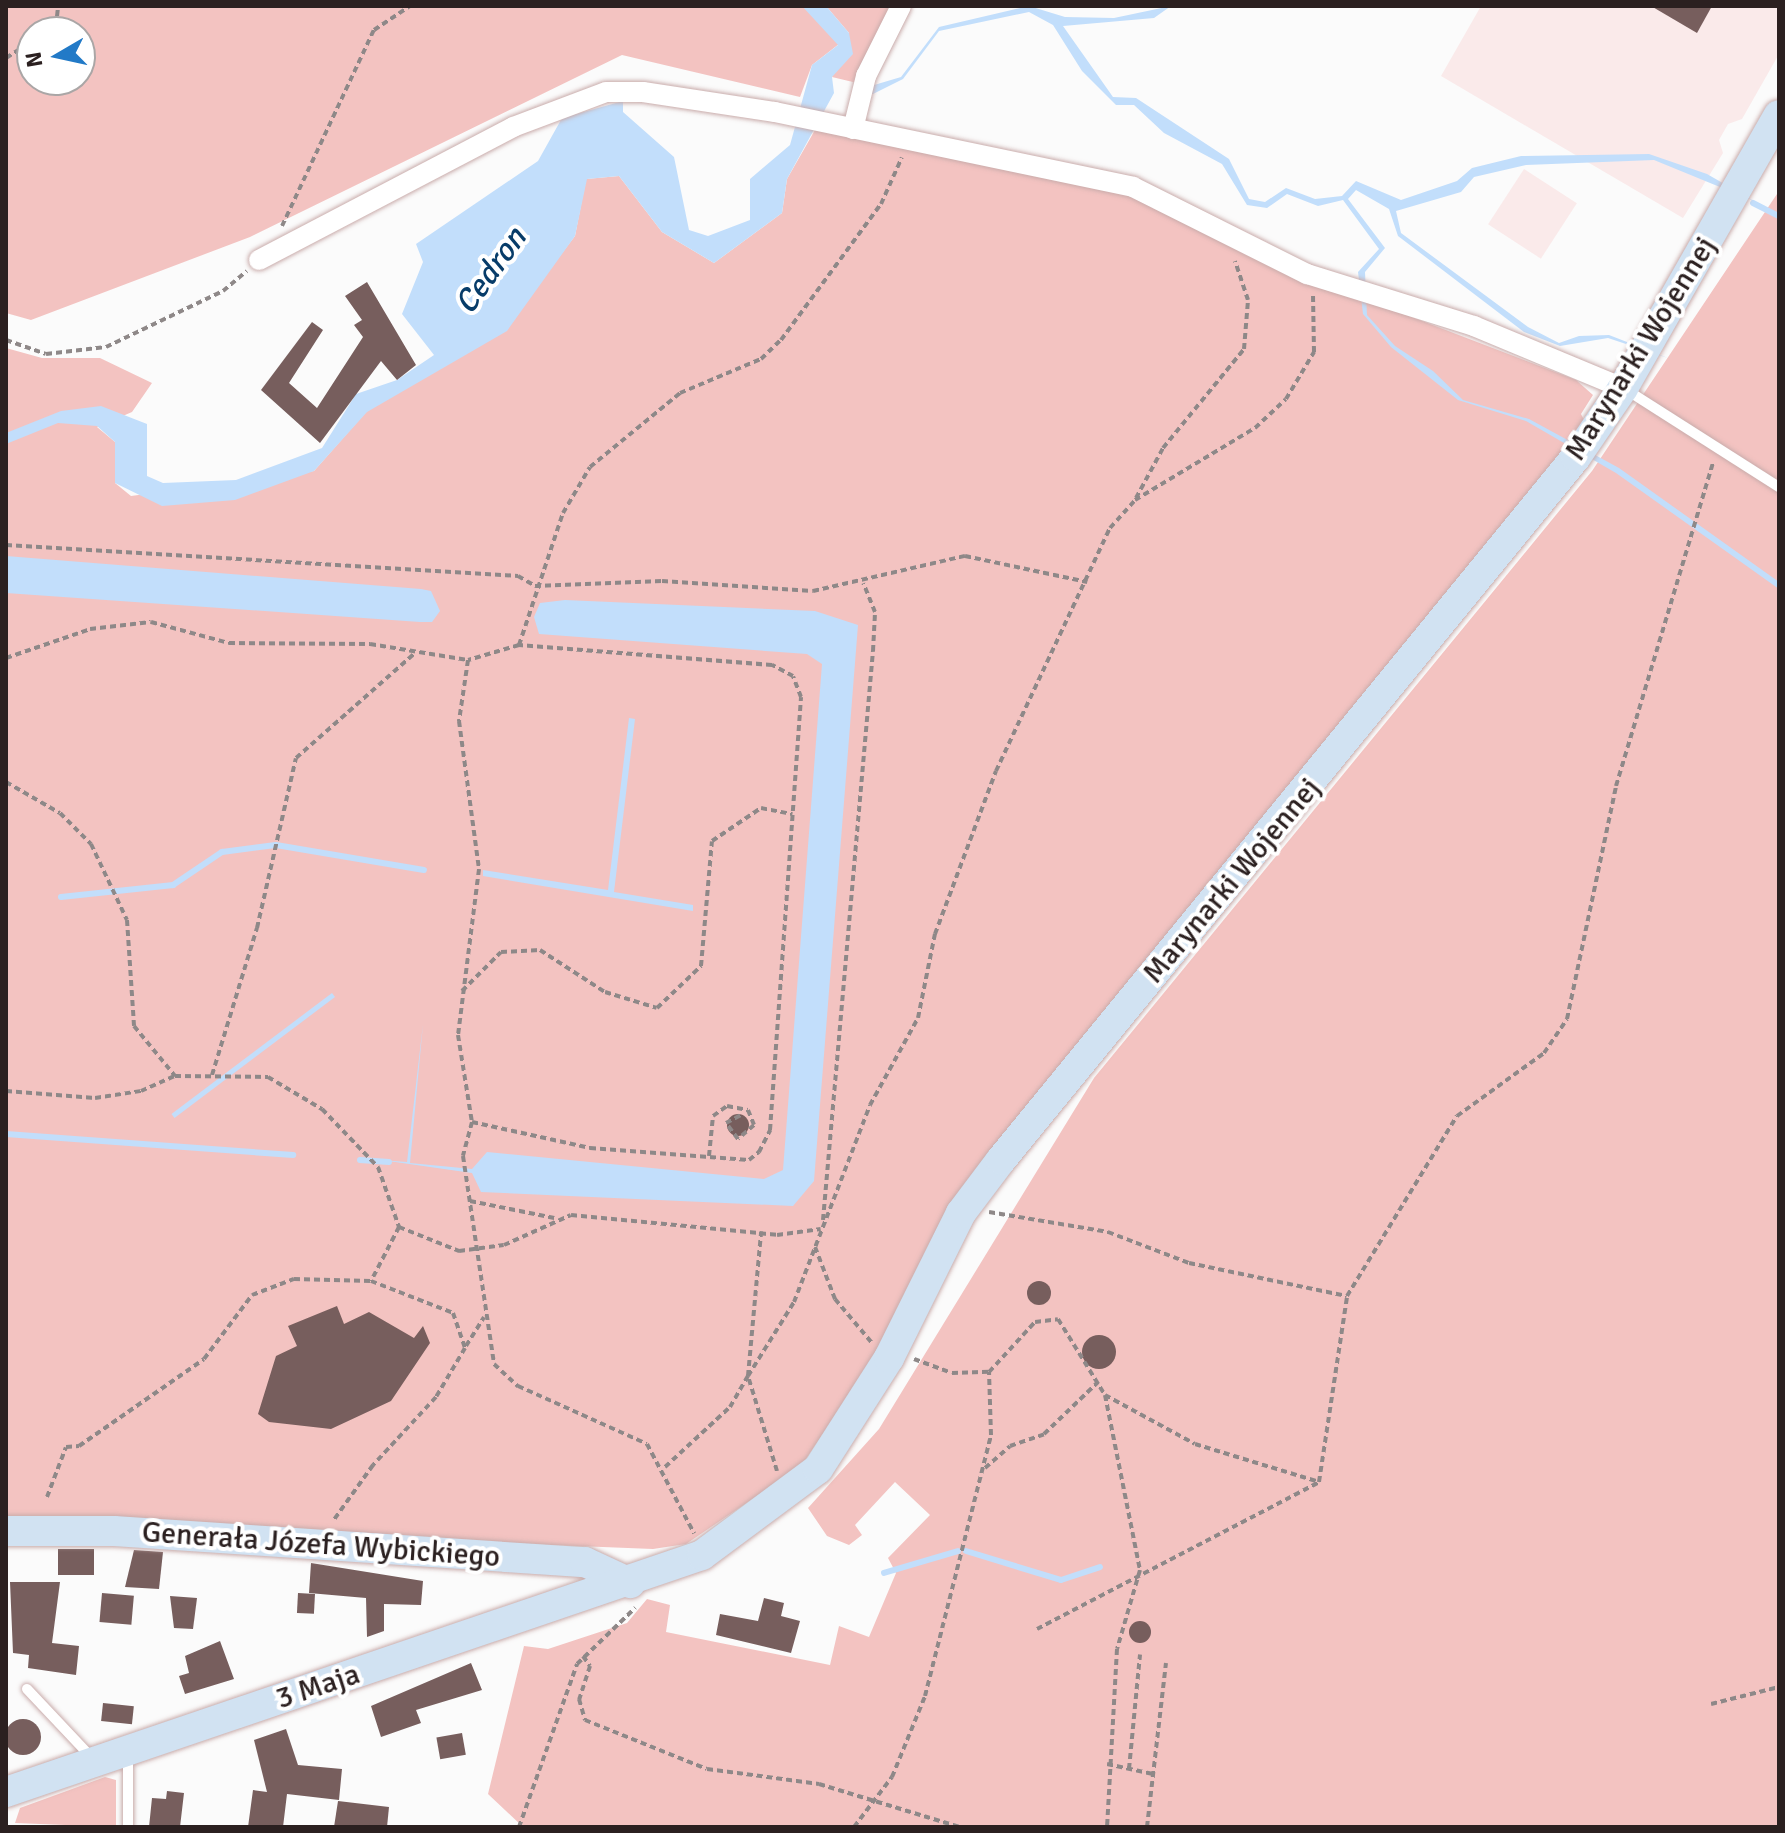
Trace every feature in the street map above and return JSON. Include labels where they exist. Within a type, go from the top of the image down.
[{"type":"main road","name":"Marynarki Wojennej","points":[[640,1591],[717,1547],[818,1469],[889,1358],[969,1203],[1514,540],[1623,388],[1779,115]]},
{"type":"main road","name":"Generała Józefa Wybickiego","points":[[6,1531],[114,1531],[585,1562],[640,1591]]},
{"type":"main road","name":"3 Maja","points":[[6,1792],[640,1591]]},
{"type":"street","points":[[853,129],[866,76],[901,6]]},
{"type":"street","points":[[259,260],[513,127],[606,92],[911,138],[1133,187],[1225,228],[1307,274],[1474,326],[1623,388]]},
{"type":"lane","points":[[1623,388],[1779,487]]},
{"type":"lane","points":[[27,1689],[96,1762]]},
{"type":"lane","points":[[128,1752],[128,1827]]},
{"type":"path","points":[[6,340],[46,354],[106,347],[223,291],[259,260],[294,208],[374,30],[410,6]]},
{"type":"path","points":[[519,645],[535,586],[590,467],[680,393],[761,359],[781,340],[881,204],[911,138]]},
{"type":"path","points":[[664,1468],[709,1429],[782,1326],[870,1105],[918,1018],[935,934],[996,771],[1110,528],[1135,500],[1163,448],[1244,349],[1248,300],[1225,228]]},
{"type":"path","points":[[1135,500],[1255,428],[1286,399],[1314,352],[1318,312],[1307,274]]},
{"type":"path","points":[[1319,1482],[1347,1296],[1457,1116],[1544,1053],[1567,1019],[1616,786],[1717,445]]},
{"type":"path","points":[[6,545],[518,576],[535,586],[662,581],[813,591],[863,583],[965,556],[1087,582]]},
{"type":"path","points":[[821,1230],[873,651],[875,612],[863,583]]},
{"type":"path","points":[[6,658],[126,622],[185,627],[229,643],[303,640],[468,660],[519,645],[772,665],[793,676],[801,697],[770,1130],[749,1160],[590,1148],[472,1122]]},
{"type":"path","points":[[212,1075],[257,928],[296,758],[415,653]]},
{"type":"path","points":[[468,660],[459,721],[479,869],[458,1035],[472,1122],[463,1156],[494,1364],[518,1386],[636,1438],[664,1468],[697,1541]]},
{"type":"path","points":[[6,782],[60,813],[91,844],[127,920],[134,1026],[175,1076]]},
{"type":"path","points":[[461,993],[478,971],[501,952],[540,950],[605,992],[657,1008],[701,966],[712,841],[761,808],[792,814]]},
{"type":"path","points":[[6,1091],[95,1098],[141,1091],[175,1076],[212,1075],[277,1080],[322,1109],[378,1167],[399,1227],[440,1246],[477,1251],[556,1218]]},
{"type":"path","points":[[709,1156],[713,1116],[727,1106],[748,1110],[754,1125],[738,1139],[726,1123],[743,1114]]},
{"type":"path","points":[[470,1201],[556,1218],[651,1218],[761,1232],[821,1230]]},
{"type":"path","points":[[969,1203],[1108,1232],[1189,1263],[1305,1293],[1347,1296]]},
{"type":"path","points":[[371,1281],[399,1227]]},
{"type":"path","points":[[761,1232],[748,1376],[769,1459],[792,1491]]},
{"type":"path","points":[[815,1247],[835,1299],[889,1358]]},
{"type":"path","points":[[47,1497],[66,1447],[79,1446],[204,1359],[264,1287],[340,1276],[371,1281],[453,1313],[465,1348]]},
{"type":"path","points":[[333,1547],[333,1521],[373,1465],[436,1397],[485,1315]]},
{"type":"path","points":[[923,1363],[952,1373],[989,1372],[1035,1322],[1058,1319],[1105,1395],[1140,1570],[1117,1649],[1107,1764],[1107,1827]]},
{"type":"path","points":[[854,1827],[878,1801],[925,1696],[983,1470],[994,1407],[989,1372]]},
{"type":"path","points":[[983,1470],[1010,1446],[1044,1434],[1098,1382]]},
{"type":"path","points":[[1105,1395],[1195,1444],[1319,1482]]},
{"type":"path","points":[[1037,1629],[1086,1609],[1140,1570],[1319,1482]]},
{"type":"path","points":[[519,1827],[540,1751],[583,1656],[626,1613],[640,1591]]},
{"type":"path","points":[[1129,1769],[1140,1655]]},
{"type":"path","points":[[583,1656],[590,1666],[579,1699],[585,1720],[707,1769],[878,1801],[960,1827]]},
{"type":"path","points":[[1147,1827],[1166,1663]]},
{"type":"path","points":[[1711,1704],[1779,1687]]},
{"type":"path","points":[[1107,1764],[1153,1774]]},
{"type":"shaded area","points":[[6,6],[803,6],[839,44],[812,65],[800,97],[622,55],[250,237],[31,320],[6,313]]},
{"type":"shaded area","points":[[826,6],[892,6],[857,83],[832,77],[849,33]]},
{"type":"shaded area","points":[[1481,6],[1779,6],[1779,54],[1742,119],[1728,124],[1719,140],[1723,153],[1683,218],[1441,76]]},
{"type":"shaded area","points":[[815,130],[1133,194],[1310,278],[1576,380],[1593,395],[1581,414],[1585,422],[973,1174],[878,1353],[801,1466],[686,1544],[653,1549],[6,1523],[6,348],[42,358],[100,358],[152,383],[132,412],[97,427],[115,442],[115,483],[131,496],[314,471],[366,412],[543,278],[575,236],[586,179],[619,176],[662,232],[714,263],[782,213],[787,179]]},
{"type":"shaded area","points":[[1524,169],[1577,203],[1541,259],[1488,224]]},
{"type":"shaded area","points":[[1779,191],[1779,1827],[523,1827],[488,1794],[524,1646],[548,1649],[627,1623],[647,1599],[670,1605],[666,1632],[830,1665],[839,1626],[869,1637],[896,1573],[888,1558],[930,1515],[895,1482],[855,1525],[862,1535],[849,1545],[827,1536],[808,1508],[879,1429],[1094,1078],[1592,471]]},
{"type":"shaded area","points":[[105,1777],[116,1780],[116,1827],[15,1823],[20,1808]]},
{"type":"water","name":"Cedron","points":[[802,6],[826,6],[849,33],[853,54],[832,77],[834,93],[787,179],[782,213],[714,263],[662,232],[619,176],[587,179],[575,236],[507,331],[367,412],[314,471],[235,500],[162,506],[115,483],[115,442],[97,426],[58,423],[6,444],[6,433],[61,411],[101,406],[147,424],[147,476],[163,483],[236,480],[322,448],[356,394],[397,380],[434,355],[402,314],[423,262],[416,244],[538,161],[562,118],[623,101],[623,112],[674,157],[689,230],[708,236],[750,220],[750,179],[790,145],[812,65],[838,45]]},
{"type":"water","points":[[1029,6],[1065,17],[1114,18],[1171,6],[1154,18],[1063,26],[1113,97],[1136,98],[1229,159],[1249,199],[1265,202],[1286,188],[1315,199],[1342,196],[1356,181],[1401,200],[1457,181],[1472,168],[1521,156],[1649,154],[1707,174],[1754,201],[1654,160],[1526,165],[1474,177],[1461,192],[1396,211],[1401,233],[1528,327],[1559,343],[1579,336],[1609,335],[1668,358],[1608,338],[1560,346],[1524,332],[1398,236],[1389,209],[1356,190],[1348,199],[1385,248],[1365,272],[1367,315],[1395,346],[1433,371],[1463,400],[1529,419],[1619,468],[1779,582],[1779,589],[1616,473],[1526,421],[1458,400],[1391,347],[1363,314],[1358,272],[1379,249],[1343,200],[1318,206],[1287,194],[1267,208],[1247,205],[1222,164],[1164,133],[1134,105],[1116,105],[1082,71],[1053,25],[1029,12],[939,31],[903,79],[873,94],[854,91],[901,77],[939,27]]},
{"type":"water","points":[[6,556],[421,589],[431,591],[440,611],[432,622],[420,622],[6,593]]},
{"type":"water","points":[[565,600],[815,611],[858,625],[814,1181],[793,1206],[481,1192],[472,1173],[381,1160],[407,1162],[423,1024],[410,1163],[472,1169],[487,1152],[764,1179],[783,1170],[822,664],[807,654],[539,634],[534,617],[540,603]]},
{"type":"water","points":[[629,718],[635,719],[614,892],[693,905],[693,911],[483,876],[483,870],[608,890]]},
{"type":"water","points":[[332,993],[335,997],[174,1118],[171,1114]]},
{"type":"building","points":[[1651,6],[1712,6],[1697,33]]},
{"type":"building","points":[[367,282],[416,365],[397,380],[381,361],[320,443],[261,390],[312,322],[323,330],[289,383],[317,408],[363,337],[354,325],[362,320],[345,296]]},
{"type":"building","points":[[738,1114],[746,1117],[749,1125],[746,1133],[738,1136],[730,1133],[727,1125],[730,1117]]},
{"type":"building","points":[[1039,1281],[1047,1285],[1051,1293],[1047,1301],[1039,1305],[1031,1301],[1027,1293],[1031,1285]]},
{"type":"building","points":[[337,1306],[344,1324],[369,1312],[414,1338],[423,1326],[430,1343],[391,1401],[331,1429],[269,1422],[258,1414],[276,1356],[297,1346],[288,1326]]},
{"type":"building","points":[[1099,1335],[1111,1340],[1116,1352],[1111,1364],[1099,1369],[1087,1364],[1082,1352],[1087,1340]]},
{"type":"building","points":[[58,1549],[94,1549],[94,1575],[58,1575]]},
{"type":"building","points":[[134,1550],[163,1552],[159,1589],[125,1587]]},
{"type":"building","points":[[311,1563],[423,1581],[421,1605],[384,1604],[384,1631],[367,1637],[366,1598],[309,1593]]},
{"type":"building","points":[[10,1582],[60,1582],[52,1643],[79,1646],[76,1675],[28,1668],[29,1655],[13,1653]]},
{"type":"building","points":[[102,1593],[134,1596],[131,1625],[99,1622]]},
{"type":"building","points":[[298,1593],[315,1594],[314,1614],[297,1613]]},
{"type":"building","points":[[170,1596],[197,1598],[193,1629],[174,1628]]},
{"type":"building","points":[[764,1598],[784,1603],[781,1616],[800,1621],[791,1653],[716,1635],[720,1614],[758,1621]]},
{"type":"building","points":[[1140,1621],[1148,1624],[1151,1632],[1148,1640],[1140,1643],[1132,1640],[1129,1632],[1132,1624]]},
{"type":"building","points":[[220,1641],[234,1679],[185,1694],[179,1676],[189,1673],[185,1656]]},
{"type":"building","points":[[471,1663],[482,1690],[416,1710],[421,1723],[381,1737],[371,1706]]},
{"type":"building","points":[[103,1703],[134,1706],[132,1724],[101,1721]]},
{"type":"building","points":[[23,1719],[36,1724],[41,1737],[36,1750],[23,1755],[10,1750],[5,1737],[10,1724]]},
{"type":"building","points":[[286,1729],[298,1765],[342,1769],[339,1800],[287,1794],[283,1827],[248,1827],[253,1790],[267,1792],[254,1740]]},
{"type":"building","points":[[462,1733],[466,1755],[440,1759],[436,1738]]},
{"type":"building","points":[[167,1791],[184,1793],[180,1827],[149,1827],[152,1798],[166,1799]]},
{"type":"building","points":[[338,1801],[389,1807],[387,1827],[334,1827]]},
{"type":"waterway","points":[[1753,203],[1779,216]]},
{"type":"waterway","points":[[61,897],[173,885],[222,852],[276,845],[424,870]]},
{"type":"waterway","points":[[6,1134],[293,1155]]},
{"type":"waterway","points":[[360,1160],[389,1162]]},
{"type":"waterway","points":[[884,1573],[958,1551]]},
{"type":"waterway","points":[[966,1551],[1061,1580],[1100,1567]]}]
